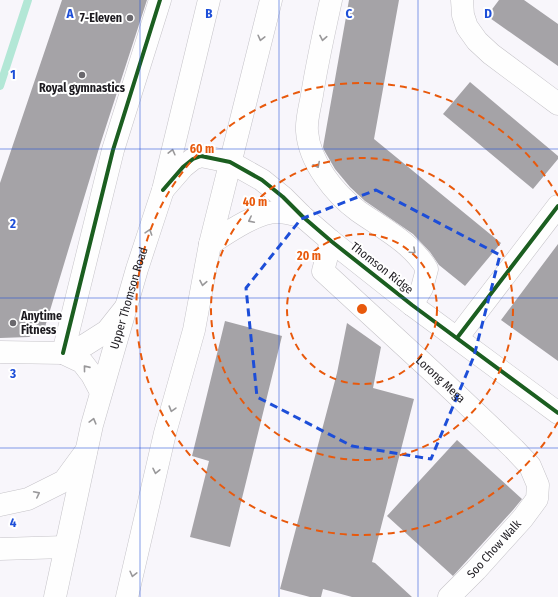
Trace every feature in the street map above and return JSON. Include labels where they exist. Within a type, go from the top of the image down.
[{"type":"street","points":[[63,353],[83,266],[114,150],[160,0]]},
{"type":"street","name":"Upper Thomson Road","points":[[55,597],[92,425],[126,307],[163,190],[209,0]]},
{"type":"street","points":[[128,597],[165,433],[194,330],[210,244],[271,0]]},
{"type":"street","points":[[331,0],[310,110],[307,131],[309,144],[320,171],[330,183],[356,209],[405,244],[421,259],[427,269],[422,288],[412,305]]},
{"type":"street","points":[[462,0],[463,15],[467,28],[477,41],[491,54],[558,104]]},
{"type":"street","name":"Thomson Ridge","points":[[163,190],[183,167],[201,156],[230,162],[262,180],[283,197],[302,216],[412,305],[558,413]]},
{"type":"street","points":[[457,338],[558,206]]},
{"type":"street","points":[[210,244],[256,217],[276,212],[302,216]]},
{"type":"street","name":"Lorong Mega","points":[[332,241],[323,271],[436,375],[530,466],[538,485],[537,499]]},
{"type":"street","points":[[0,352],[63,353],[85,345],[107,331],[126,307]]},
{"type":"street","points":[[63,353],[82,362],[92,375],[101,392]]},
{"type":"street","points":[[0,504],[28,499],[64,481],[86,451]]},
{"type":"street","name":"Soo Chow Walk","points":[[449,597],[476,570],[523,518],[537,499]]},
{"type":"street","points":[[0,549],[65,547]]},
{"type":"highlighted area","points":[[376,190],[500,255],[474,356],[431,459],[352,446],[257,397],[246,288],[301,219]]},
{"type":"building","points":[[62,0],[147,0],[100,145],[45,327],[29,337],[0,338],[0,183]]},
{"type":"building","points":[[349,0],[399,0],[374,139],[501,243],[465,286],[439,265],[430,252],[413,234],[365,201],[350,187],[335,169],[324,150],[323,147]]},
{"type":"building","points":[[499,0],[524,0],[558,24],[558,66],[487,16]]},
{"type":"building","points":[[470,82],[558,156],[558,159],[533,189],[443,114]]},
{"type":"building","points":[[558,244],[558,361],[501,320]]},
{"type":"building","points":[[225,321],[282,336],[230,547],[190,537],[209,461],[192,456]]},
{"type":"building","points":[[347,323],[381,347],[373,388],[414,399],[372,562],[375,563],[412,597],[352,597],[323,589],[321,597],[310,597],[280,589],[337,373]]},
{"type":"building","points":[[457,440],[522,499],[453,576],[387,516]]},
{"type":"waterway","points":[[0,86],[28,0]]},
{"type":"cycle path","points":[[63,353],[113,150],[160,0]]},
{"type":"cycle path","points":[[163,190],[183,167],[193,159],[201,156],[230,162],[262,180],[331,241],[412,305],[558,413]]},
{"type":"cycle path","points":[[457,338],[558,206]]},
{"type":"place","name":"7-Eleven","points":[[130,18]]},
{"type":"place","name":"Royal gymnastics","points":[[82,75]]},
{"type":"place","name":"Anytime Fitness","points":[[13,323]]}]
